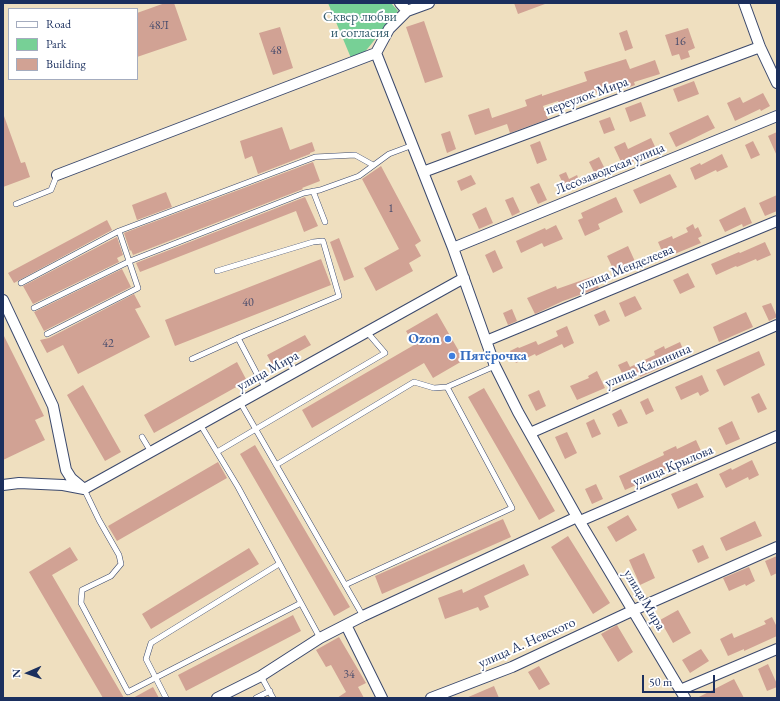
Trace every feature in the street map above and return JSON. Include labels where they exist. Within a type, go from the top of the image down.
[{"type":"street","points":[[400,3],[407,11]]},
{"type":"street","points":[[57,175],[376,53],[389,30],[407,11],[429,3]]},
{"type":"street","points":[[744,3],[760,47],[777,83]]},
{"type":"street","name":"переулок Мира","points":[[423,172],[760,47]]},
{"type":"street","name":"улица Мира","points":[[376,53],[453,248],[495,366],[530,433],[579,519],[683,694]]},
{"type":"street","name":"Лесозаводская улица","points":[[453,248],[777,116]]},
{"type":"street","name":"улица Менделеева","points":[[486,341],[777,221]]},
{"type":"street","name":"улица Мира","points":[[84,489],[464,278]]},
{"type":"street","points":[[3,300],[53,406],[66,470],[71,478],[84,489]]},
{"type":"street","name":"улица Калинина","points":[[530,433],[777,325]]},
{"type":"street","name":"улица Крылова","points":[[579,519],[777,436]]},
{"type":"street","points":[[3,484],[24,483],[63,485],[84,489]]},
{"type":"street","points":[[217,698],[261,676],[320,638],[363,616],[579,519]]},
{"type":"street","name":"улица А. Невского","points":[[431,698],[512,667],[777,546]]},
{"type":"street","points":[[346,625],[382,698]]},
{"type":"street","points":[[683,694],[777,649]]},
{"type":"lane","points":[[34,308],[130,261],[304,193],[320,190],[359,176],[389,154],[413,145]]},
{"type":"lane","points":[[21,283],[119,231],[315,157],[356,155],[373,165]]},
{"type":"lane","points":[[16,204],[52,190],[57,175]]},
{"type":"lane","points":[[313,191],[325,222]]},
{"type":"lane","points":[[47,334],[138,288],[119,231]]},
{"type":"lane","points":[[192,359],[339,296],[323,241],[313,242],[217,271]]},
{"type":"lane","points":[[217,452],[385,353],[367,332]]},
{"type":"lane","points":[[238,338],[266,388]]},
{"type":"lane","points":[[276,465],[414,382],[434,388],[447,387],[495,366]]},
{"type":"lane","points":[[345,585],[512,508],[447,387]]},
{"type":"lane","points":[[240,402],[363,616]]},
{"type":"lane","points":[[200,424],[238,487],[320,638]]},
{"type":"lane","points":[[142,437],[151,453]]},
{"type":"lane","points":[[84,489],[118,555],[121,564],[111,576],[82,590],[81,603],[128,692],[301,603]]},
{"type":"lane","points":[[166,698],[146,659],[151,643],[279,564]]},
{"type":"lane","points":[[261,676],[273,698]]},
{"type":"lane","points":[[256,698],[270,691]]},
{"type":"green space","name":"Сквер любви и согласия","points":[[328,3],[391,3],[398,11],[364,53],[351,58]]},
{"type":"building","points":[[165,3],[174,3],[187,40],[138,57],[138,13]]},
{"type":"building","points":[[514,3],[545,3],[545,4],[518,14]]},
{"type":"building","points":[[424,21],[443,77],[425,83],[406,27]]},
{"type":"building","points":[[280,27],[293,68],[273,75],[259,33]]},
{"type":"building","points":[[688,28],[695,48],[688,51],[690,57],[681,60],[679,54],[672,56],[665,35]]},
{"type":"building","points":[[627,30],[633,48],[625,51],[619,33]]},
{"type":"building","points":[[626,59],[630,69],[655,60],[660,74],[634,82],[635,85],[627,88],[625,83],[583,97],[585,102],[561,110],[558,101],[543,106],[548,119],[510,133],[507,124],[475,135],[468,115],[489,108],[492,118],[527,106],[525,100],[587,81],[584,72]]},
{"type":"building","points":[[694,81],[699,94],[678,102],[673,89]]},
{"type":"building","points":[[763,93],[770,106],[735,121],[727,103],[740,97],[743,103]]},
{"type":"building","points":[[641,102],[646,116],[630,122],[625,108]]},
{"type":"building","points":[[708,115],[715,128],[676,147],[669,133]]},
{"type":"building","points":[[3,116],[21,163],[25,162],[30,177],[3,187]]},
{"type":"building","points":[[610,117],[615,130],[604,134],[599,121]]},
{"type":"building","points":[[282,127],[290,150],[312,142],[315,151],[258,174],[252,156],[245,159],[240,141]]},
{"type":"building","points":[[450,131],[456,149],[447,153],[441,134]]},
{"type":"building","points":[[777,132],[777,156],[768,136]]},
{"type":"building","points":[[651,138],[658,153],[644,160],[643,157],[623,166],[614,147],[625,142],[628,149]]},
{"type":"building","points":[[540,141],[547,160],[537,164],[530,145]]},
{"type":"building","points":[[753,141],[760,155],[751,159],[745,145]]},
{"type":"building","points":[[722,154],[728,167],[717,172],[716,170],[695,180],[690,168],[700,163],[701,165]]},
{"type":"building","points":[[599,157],[607,173],[597,178],[589,162]]},
{"type":"building","points":[[313,162],[320,181],[133,255],[131,250],[130,251],[124,233]]},
{"type":"building","points":[[381,166],[421,241],[415,245],[421,256],[409,263],[413,271],[376,291],[364,268],[399,249],[362,179]]},
{"type":"building","points":[[566,172],[569,179],[577,175],[581,185],[567,192],[559,175]]},
{"type":"building","points":[[670,174],[677,187],[640,204],[633,190]]},
{"type":"building","points":[[471,175],[476,184],[461,191],[457,181]]},
{"type":"building","points":[[539,183],[547,200],[538,204],[530,187]]},
{"type":"building","points":[[166,192],[172,207],[137,220],[132,205]]},
{"type":"building","points":[[777,195],[777,211],[765,216],[759,203]]},
{"type":"building","points":[[305,197],[318,226],[304,232],[296,211],[140,272],[136,263]]},
{"type":"building","points":[[513,197],[520,212],[512,216],[505,200]]},
{"type":"building","points":[[616,197],[623,212],[598,224],[600,229],[585,236],[578,220],[583,218],[581,213]]},
{"type":"building","points":[[486,207],[493,223],[479,229],[472,214]]},
{"type":"building","points":[[745,207],[752,223],[743,227],[742,224],[725,232],[719,220]]},
{"type":"building","points":[[107,220],[112,230],[14,283],[8,273]]},
{"type":"building","points":[[693,224],[695,229],[698,227],[702,236],[698,238],[701,243],[665,258],[658,242],[672,236],[673,239],[688,232],[686,228]]},
{"type":"building","points":[[556,225],[563,239],[544,247],[542,243],[521,253],[516,241],[545,228],[546,230]]},
{"type":"building","points":[[117,237],[123,255],[117,258],[119,262],[33,304],[23,286]]},
{"type":"building","points":[[339,238],[354,277],[344,281],[330,242]]},
{"type":"building","points":[[765,242],[771,255],[757,261],[756,259],[737,267],[736,266],[716,275],[711,264]]},
{"type":"building","points":[[628,246],[638,268],[617,277],[607,256]]},
{"type":"building","points":[[495,250],[503,268],[493,273],[485,255]]},
{"type":"building","points":[[321,259],[331,285],[175,346],[165,320]]},
{"type":"building","points":[[122,269],[131,287],[44,331],[34,312]]},
{"type":"building","points":[[688,273],[695,287],[680,294],[673,280]]},
{"type":"building","points":[[594,276],[599,288],[563,301],[535,314],[527,298],[556,286],[557,289]]},
{"type":"building","points":[[134,294],[141,307],[135,309],[150,337],[78,374],[63,345],[47,353],[40,340],[49,338]]},
{"type":"building","points":[[635,296],[642,309],[625,317],[619,303]]},
{"type":"building","points":[[771,303],[777,317],[769,321],[762,306]]},
{"type":"building","points":[[512,309],[517,321],[508,325],[503,313]]},
{"type":"building","points":[[605,310],[610,321],[599,326],[594,315]]},
{"type":"building","points":[[746,312],[753,327],[719,342],[713,327]]},
{"type":"building","points":[[437,313],[464,360],[433,378],[424,363],[312,428],[302,410],[414,345],[406,331]]},
{"type":"building","points":[[567,326],[574,343],[564,348],[562,344],[516,363],[510,351],[536,341],[538,345],[558,336],[556,331]]},
{"type":"building","points":[[3,334],[44,416],[35,420],[45,440],[3,460]]},
{"type":"building","points":[[305,335],[311,345],[273,366],[267,355]]},
{"type":"building","points":[[680,342],[686,356],[640,377],[640,375],[626,381],[618,365],[627,361],[630,367],[655,355],[654,351],[664,346],[665,349]]},
{"type":"building","points":[[759,351],[765,365],[724,386],[716,370]]},
{"type":"building","points":[[237,362],[247,381],[154,433],[144,415]]},
{"type":"building","points":[[597,371],[605,388],[577,400],[570,386],[589,378],[588,376]]},
{"type":"building","points":[[702,375],[709,391],[700,396],[698,392],[681,400],[675,387]]},
{"type":"building","points":[[83,385],[121,452],[105,461],[67,395]]},
{"type":"building","points":[[484,388],[555,511],[539,520],[468,397]]},
{"type":"building","points":[[539,390],[546,406],[536,411],[528,395]]},
{"type":"building","points":[[759,393],[767,409],[758,413],[751,397]]},
{"type":"building","points":[[648,398],[654,411],[646,415],[640,402]]},
{"type":"building","points":[[621,409],[628,423],[618,427],[612,414]]},
{"type":"building","points":[[594,419],[601,434],[592,438],[586,423]]},
{"type":"building","points":[[732,421],[740,439],[726,445],[718,428]]},
{"type":"building","points":[[567,432],[577,453],[565,459],[555,437]]},
{"type":"building","points":[[696,440],[702,453],[683,461],[684,464],[671,470],[670,467],[625,490],[619,476],[664,455],[663,452],[676,446],[677,449]]},
{"type":"building","points":[[255,445],[350,607],[334,616],[240,454]]},
{"type":"building","points":[[752,460],[759,475],[749,480],[748,477],[726,488],[719,474],[731,468],[732,470]]},
{"type":"building","points":[[218,462],[227,478],[117,541],[108,526]]},
{"type":"building","points":[[697,483],[704,497],[678,509],[671,494]]},
{"type":"building","points":[[596,484],[603,499],[592,504],[585,489]]},
{"type":"building","points":[[628,515],[637,530],[616,542],[607,527]]},
{"type":"building","points":[[503,519],[511,537],[382,594],[375,576]]},
{"type":"building","points":[[755,521],[762,536],[726,551],[720,538]]},
{"type":"building","points":[[568,536],[610,603],[593,614],[551,547]]},
{"type":"building","points":[[703,545],[709,558],[698,563],[692,550]]},
{"type":"building","points":[[70,547],[78,560],[52,575],[124,698],[103,698],[29,572]]},
{"type":"building","points":[[249,548],[259,564],[151,629],[142,614]]},
{"type":"building","points":[[644,553],[655,578],[640,585],[629,560]]},
{"type":"building","points":[[777,556],[777,573],[771,576],[765,561]]},
{"type":"building","points":[[524,564],[529,575],[484,596],[489,607],[480,611],[478,607],[445,619],[438,598],[462,589],[463,593]]},
{"type":"building","points":[[749,567],[755,581],[746,586],[745,584],[729,591],[723,578]]},
{"type":"building","points":[[678,610],[691,633],[673,643],[660,620]]},
{"type":"building","points":[[293,615],[301,631],[186,691],[178,675]]},
{"type":"building","points":[[772,617],[777,627],[777,636],[744,651],[744,649],[728,656],[720,639],[732,633],[734,638],[766,624],[764,621]]},
{"type":"building","points":[[617,625],[633,652],[618,662],[601,634]]},
{"type":"building","points":[[339,637],[366,683],[358,687],[364,698],[337,698],[346,692],[331,665],[326,667],[316,650]]},
{"type":"building","points":[[701,649],[709,661],[690,673],[682,660]]},
{"type":"building","points":[[768,664],[777,687],[767,691],[758,669]]},
{"type":"building","points":[[539,666],[550,684],[539,690],[528,672]]},
{"type":"building","points":[[734,679],[744,698],[697,698]]},
{"type":"building","points":[[494,686],[499,698],[466,698]]},
{"type":"building","points":[[153,687],[159,698],[133,698]]},
{"type":"place","name":"Ozon","points":[[448,339]]},
{"type":"place","name":"Пятёрочка","points":[[452,356]]}]
